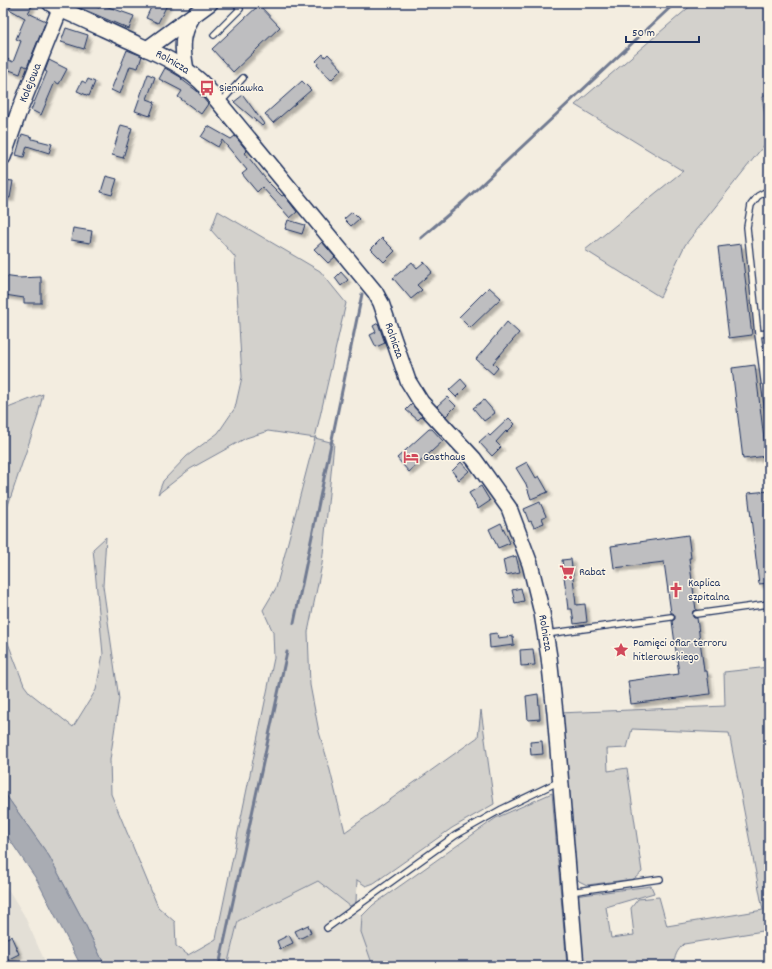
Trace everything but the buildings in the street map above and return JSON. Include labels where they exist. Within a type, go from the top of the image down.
[{"type":"street","points":[[147,49],[210,3]]},
{"type":"street","name":"Rolnicza","points":[[55,6],[147,49],[186,70],[200,80],[375,292],[381,303],[408,381],[421,402],[474,459],[509,508],[530,564],[546,634],[555,713],[576,966]]},
{"type":"street","name":"Kolejowa","points":[[3,157],[55,6]]},
{"type":"street","points":[[186,70],[183,41],[187,26],[194,14]]},
{"type":"lane","points":[[214,35],[240,9],[235,3]]},
{"type":"lane","points":[[220,103],[243,78]]},
{"type":"lane","points":[[769,190],[758,196],[751,206],[747,227],[758,334],[769,418]]},
{"type":"lane","points":[[758,334],[769,333]]},
{"type":"lane","points":[[696,614],[769,604]]},
{"type":"lane","points":[[546,634],[671,617]]},
{"type":"lane","points":[[327,928],[456,835],[502,809],[561,781]]},
{"type":"lane","points":[[570,892],[660,880]]},
{"type":"shaded area","points":[[694,3],[769,3],[769,90],[762,98],[769,139],[685,245],[660,297],[585,250],[683,171],[575,105]]},
{"type":"shaded area","points":[[218,211],[320,271],[346,303],[315,438],[268,431],[246,438],[190,469],[158,494],[163,481],[187,456],[218,433],[235,408],[242,377],[235,257],[211,230]]},
{"type":"shaded area","points":[[43,394],[37,419],[3,520],[3,410]]},
{"type":"shaded area","points":[[315,438],[334,443],[322,564],[308,632],[310,685],[319,732],[345,832],[478,737],[481,710],[494,804],[452,828],[374,883],[366,886],[357,880],[356,902],[350,906],[318,881],[238,921],[227,966],[105,966],[85,924],[49,856],[3,791],[3,630],[24,685],[30,693],[73,727],[96,690],[103,654],[93,549],[106,537],[103,586],[119,699],[110,760],[111,794],[158,907],[175,922],[176,946],[188,955],[216,939],[274,658],[273,632],[263,610],[276,588]]},
{"type":"shaded area","points":[[769,667],[769,930],[684,944],[676,954],[674,966],[582,966],[575,896],[651,886],[654,893],[606,907],[611,938],[634,935],[631,908],[638,899],[659,897],[667,926],[763,910],[729,733],[632,729],[627,748],[607,749],[608,771],[627,768],[642,872],[634,879],[587,885],[579,881],[572,871],[559,713],[725,706],[724,672]]},
{"type":"shaded area","points":[[3,791],[49,856],[85,924],[105,966],[81,966],[37,880],[3,830]]},
{"type":"shaded area","points":[[552,793],[567,966],[373,966],[361,932],[362,916],[373,905],[496,818]]},
{"type":"shaded area","points":[[3,881],[24,915],[47,966],[3,966]]},
{"type":"shaded area","points":[[319,881],[362,916],[361,932],[373,966],[227,966],[238,922]]},
{"type":"waterway","points":[[421,238],[463,202],[675,3]]},
{"type":"waterway","points":[[294,623],[362,294]]},
{"type":"waterway","points":[[219,966],[287,652]]},
{"type":"place","name":"Sieniawka","points":[[207,88]]},
{"type":"place","name":"Gasthaus","points":[[411,457]]},
{"type":"place","name":"Rabat","points":[[567,572]]},
{"type":"place","name":"Kaplica szpitalna","points":[[676,590]]},
{"type":"place","name":"Pamięci ofiar terroru hitlerowskiego","points":[[621,650]]}]
